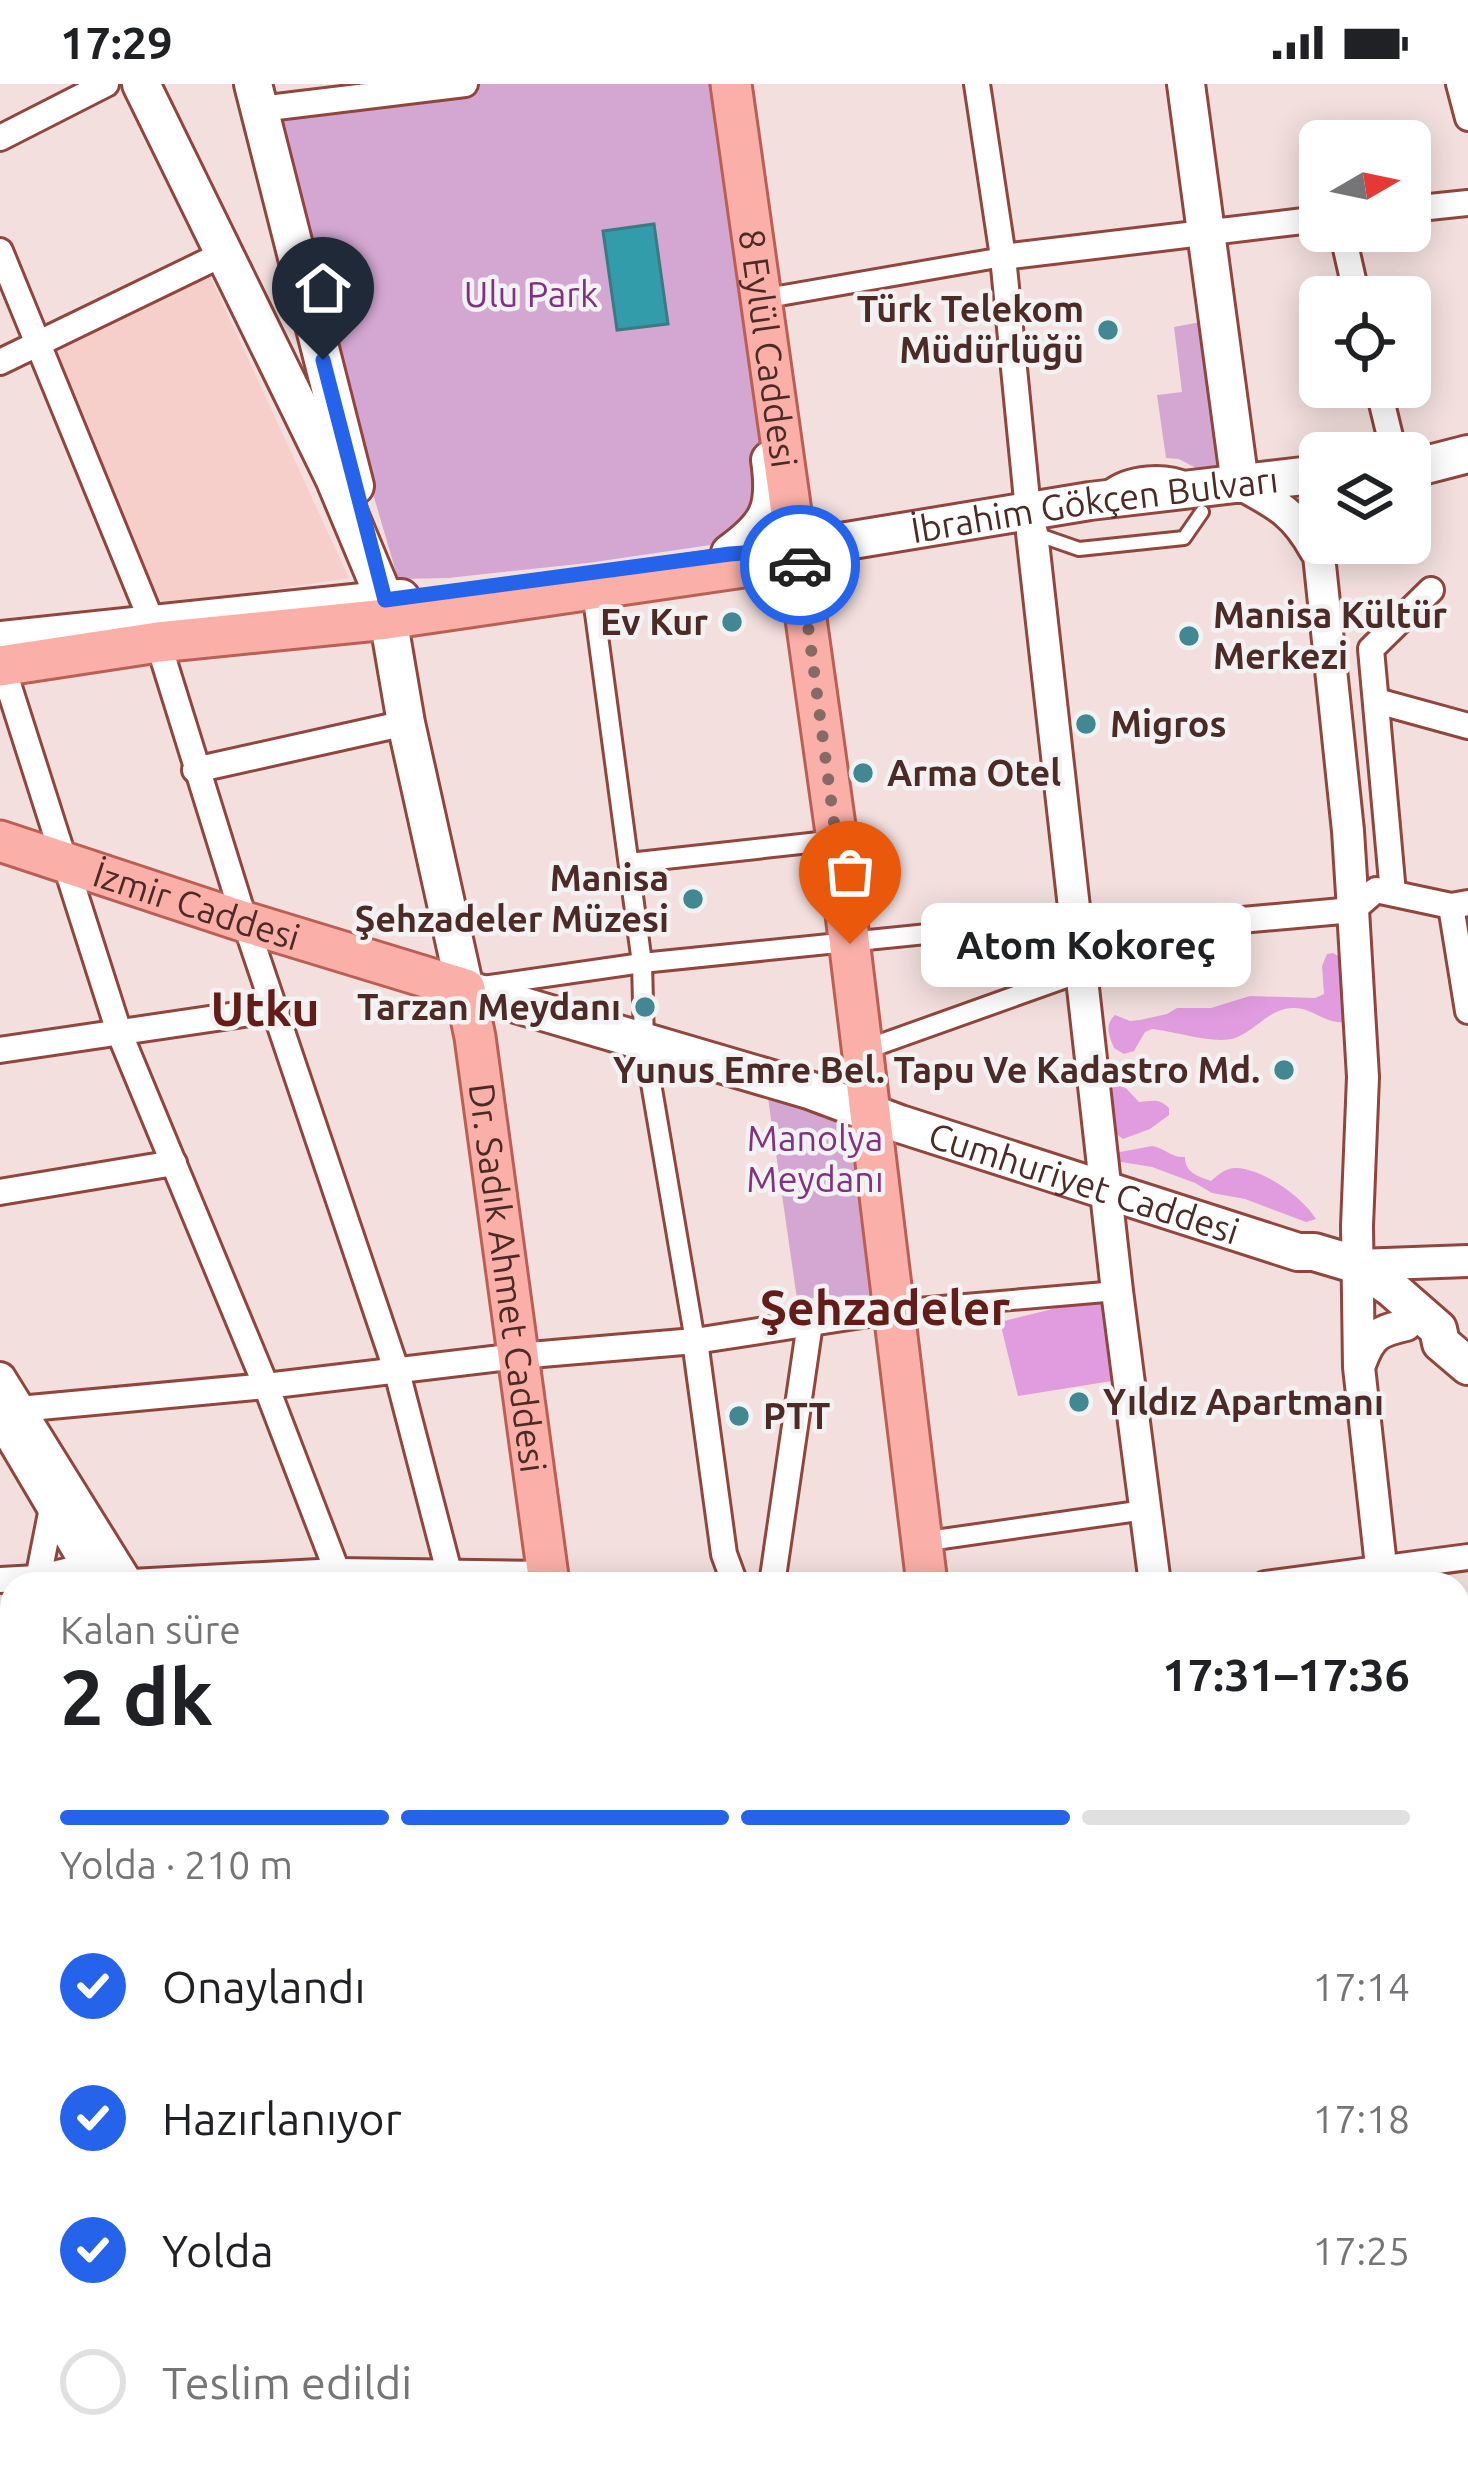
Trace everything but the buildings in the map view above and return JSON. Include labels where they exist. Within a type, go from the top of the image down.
[{"type":"main road","points":[[141,84],[334,478],[386,610]]},
{"type":"main road","points":[[715,84],[775,490],[766,519],[730,554]]},
{"type":"main road","name":"8 Eylül Caddesi","points":[[731,84],[837,840],[925,1572]]},
{"type":"main road","points":[[1186,84],[1206,232],[1230,496]]},
{"type":"main road","points":[[256,97],[386,610]]},
{"type":"main road","points":[[1431,451],[1468,442]]},
{"type":"main road","points":[[1431,464],[1468,454]]},
{"type":"main road","name":"İbrahim Gökçen Bulvarı","points":[[1,657],[155,632],[592,591],[1030,522],[1230,496],[1299,478]]},
{"type":"main road","name":"İbrahim Gökçen Bulvarı","points":[[1030,522],[1090,501],[1299,494]]},
{"type":"main road","points":[[386,610],[730,554],[799,558]]},
{"type":"main road","name":"Dr. Sadık Ahmet Caddesi","points":[[386,610],[475,1037],[548,1572]]},
{"type":"main road","name":"İzmir Caddesi","points":[[0,841],[245,922],[808,1090]]},
{"type":"main road","points":[[808,1090],[848,1068],[863,1043]]},
{"type":"main road","name":"Cumhuriyet Caddesi","points":[[808,1090],[872,1115],[1298,1252],[1311,1264],[1359,1275],[1390,1288],[1438,1329],[1454,1354]]},
{"type":"main road","name":"Cumhuriyet Caddesi","points":[[1359,1275],[1425,1342],[1454,1354]]},
{"type":"street","points":[[0,138],[106,84]]},
{"type":"street","points":[[256,97],[465,84]]},
{"type":"street","points":[[977,84],[1003,257],[1080,973],[1153,1572]]},
{"type":"street","points":[[1459,84],[1468,118]]},
{"type":"street","points":[[1431,207],[1468,203]]},
{"type":"street","points":[[762,299],[1003,257],[1299,221]]},
{"type":"street","points":[[0,251],[155,632],[195,770],[398,1372],[448,1572]]},
{"type":"street","points":[[0,362],[223,254]]},
{"type":"street","points":[[1230,496],[1299,523]]},
{"type":"street","points":[[1319,564],[1353,910],[1363,1077],[1357,1226],[1359,1367],[1381,1572]]},
{"type":"street","points":[[1393,893],[1371,649],[1431,590]]},
{"type":"street","points":[[592,591],[642,963],[644,1042],[695,1341],[724,1554],[731,1572]]},
{"type":"street","points":[[1,657],[119,1032],[266,1386],[335,1572]]},
{"type":"street","points":[[1377,701],[1468,726]]},
{"type":"street","points":[[195,770],[406,723]]},
{"type":"street","points":[[629,863],[837,840]]},
{"type":"street","points":[[464,988],[642,963],[850,944],[1353,910],[1376,890],[1459,904],[1468,1011]]},
{"type":"street","points":[[863,1043],[1080,973]]},
{"type":"street","points":[[0,1049],[277,1009]]},
{"type":"street","points":[[0,1192],[174,1163]]},
{"type":"street","points":[[1359,1275],[1468,1261]]},
{"type":"street","points":[[6,1413],[695,1341],[894,1310],[1117,1291]]},
{"type":"street","points":[[774,1572],[810,1323]]},
{"type":"street","points":[[1359,1367],[1368,1343],[1383,1330],[1406,1325]]},
{"type":"street","points":[[0,1378],[6,1413],[52,1508],[103,1572]]},
{"type":"street","points":[[6,1413],[104,1572]]},
{"type":"street","points":[[39,1572],[52,1508]]},
{"type":"street","points":[[921,1542],[1145,1510]]},
{"type":"street","points":[[1404,1572],[1468,1557]]},
{"type":"shaded area","points":[[210,276],[349,578],[162,606],[53,350]]},
{"type":"shaded area","points":[[1327,954],[1342,958],[1346,1022],[1293,1008],[1227,1040],[1152,1029],[1134,1051],[1124,1054],[1114,1048],[1109,1026],[1115,1015],[1140,1020],[1177,1008],[1211,1008],[1250,996],[1315,998],[1324,994],[1322,966]]},
{"type":"shaded area","points":[[1117,1083],[1139,1102],[1162,1103],[1169,1115],[1150,1129],[1123,1139],[1115,1133],[1111,1089]]},
{"type":"shaded area","points":[[1152,1146],[1185,1157],[1190,1170],[1211,1181],[1232,1168],[1258,1173],[1292,1193],[1316,1219],[1306,1222],[1245,1199],[1212,1193],[1152,1167],[1115,1161],[1115,1153]]},
{"type":"shaded area","points":[[1109,1295],[1118,1380],[1018,1396],[1000,1322]]},
{"type":"green space","name":"Ulu Park","points":[[468,84],[711,84],[766,486],[757,508],[724,543],[588,563],[398,579],[260,109]]},
{"type":"green space","points":[[1206,321],[1225,474],[1212,477],[1179,459],[1166,458],[1157,395],[1182,392],[1174,327]]},
{"type":"green space","name":"Manolya Meydanı","points":[[768,1098],[848,1120],[871,1295],[797,1299]]},
{"type":"water","points":[[654,224],[668,324],[617,330],[603,231]]},
{"type":"way so far","points":[[800,565],[850,944]]},
{"type":"place","name":"Türk Telekom Müdürlüğü","points":[[1108,330]]},
{"type":"place","name":"Ev Kur","points":[[732,622]]},
{"type":"place","name":"Manisa Kültür Merkezi","points":[[1189,636]]},
{"type":"place","name":"Migros","points":[[1086,724]]},
{"type":"place","name":"Arma Otel","points":[[863,773]]},
{"type":"place","name":"Manisa Şehzadeler Müzesi","points":[[693,899]]},
{"type":"place","name":"Atom Kokoreç","points":[[850,944]]},
{"type":"place","name":"Tarzan Meydanı","points":[[645,1007]]},
{"type":"place","name":"Yunus Emre Bel. Tapu Ve Kadastro Md.","points":[[1284,1070]]},
{"type":"place","name":"Yıldız Apartmanı","points":[[1079,1402]]},
{"type":"place","name":"PTT","points":[[739,1416]]},
{"type":"district","name":"Utku","points":[[265,1009]]},
{"type":"district","name":"Şehzadeler","points":[[885,1308]]},
{"type":"route","points":[[323,360],[385,600],[730,554],[798,549],[800,565]]}]
